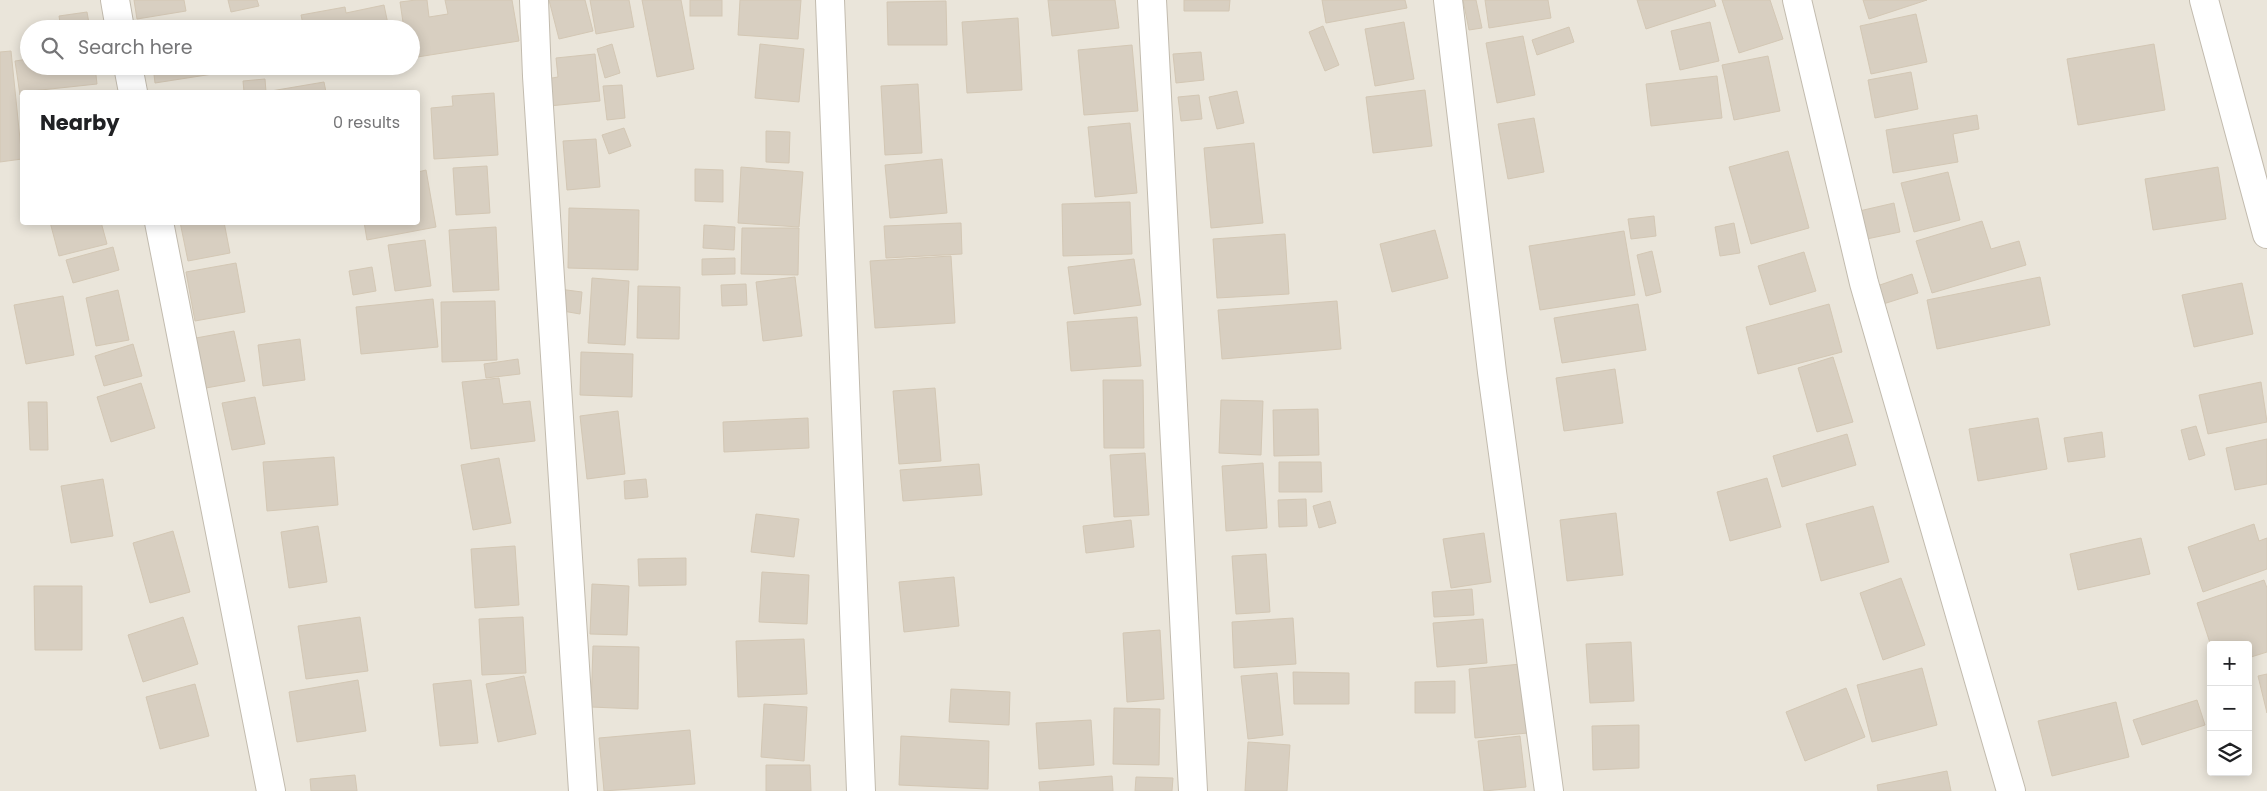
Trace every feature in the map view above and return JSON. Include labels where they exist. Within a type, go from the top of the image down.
[{"type":"street","points":[[115,0],[118,20]]},
{"type":"street","points":[[534,0],[537,76],[584,791]]},
{"type":"street","points":[[830,0],[861,791]]},
{"type":"street","points":[[1152,0],[1193,791]]},
{"type":"street","points":[[1448,0],[1492,372],[1549,791]]},
{"type":"street","points":[[1797,0],[1864,283],[2011,791]]},
{"type":"street","points":[[2204,0],[2267,234]]},
{"type":"street","points":[[130,75],[133,90]]},
{"type":"street","points":[[160,225],[271,791]]},
{"type":"shaded area","points":[[0,0],[2267,0],[2267,791],[0,791]]},
{"type":"building","points":[[134,0],[184,0],[186,11],[137,19]]},
{"type":"building","points":[[228,0],[257,0],[259,6],[231,12]]},
{"type":"building","points":[[427,0],[429,17],[448,14],[445,0],[512,0],[519,41],[420,57],[420,20],[403,20],[400,2]]},
{"type":"building","points":[[549,0],[585,0],[593,31],[559,39]]},
{"type":"building","points":[[590,0],[629,0],[634,27],[596,34]]},
{"type":"building","points":[[642,0],[681,0],[694,69],[657,77]]},
{"type":"building","points":[[690,0],[722,0],[722,16],[690,16]]},
{"type":"building","points":[[740,0],[801,0],[798,39],[738,35]]},
{"type":"building","points":[[1048,0],[1115,0],[1119,28],[1052,36]]},
{"type":"building","points":[[1184,0],[1230,0],[1229,11],[1184,11]]},
{"type":"building","points":[[1322,0],[1405,0],[1407,8],[1326,23]]},
{"type":"building","points":[[1463,0],[1476,0],[1482,28],[1469,30]]},
{"type":"building","points":[[1485,0],[1548,0],[1551,18],[1489,28]]},
{"type":"building","points":[[1637,0],[1714,0],[1716,6],[1646,29]]},
{"type":"building","points":[[1722,0],[1770,0],[1783,39],[1739,53]]},
{"type":"building","points":[[1863,0],[1927,0],[1869,19]]},
{"type":"building","points":[[946,1],[947,45],[888,45],[887,2]]},
{"type":"building","points":[[384,5],[387,20],[302,20],[301,15],[345,7],[346,13]]},
{"type":"building","points":[[87,12],[88,20],[60,20],[59,16]]},
{"type":"building","points":[[1916,14],[1927,62],[1871,74],[1860,26]]},
{"type":"building","points":[[1018,18],[1022,90],[967,93],[962,22]]},
{"type":"building","points":[[1404,22],[1414,79],[1375,86],[1365,29]]},
{"type":"building","points":[[1710,22],[1719,61],[1680,70],[1671,31]]},
{"type":"building","points":[[1323,26],[1339,65],[1325,71],[1309,32]]},
{"type":"building","points":[[1569,27],[1574,42],[1537,55],[1532,40]]},
{"type":"building","points":[[1523,36],[1535,95],[1497,103],[1486,43]]},
{"type":"building","points":[[612,44],[620,73],[605,78],[597,49]]},
{"type":"building","points":[[760,44],[804,49],[799,102],[755,98]]},
{"type":"building","points":[[2154,44],[2165,110],[2078,125],[2067,59]]},
{"type":"building","points":[[1132,45],[1138,111],[1084,115],[1078,50]]},
{"type":"building","points":[[11,51],[20,139],[20,159],[0,162],[0,52]]},
{"type":"building","points":[[1201,52],[1204,80],[1176,83],[1173,54]]},
{"type":"building","points":[[595,54],[600,101],[549,106],[546,79],[558,77],[556,58]]},
{"type":"building","points":[[1768,56],[1780,111],[1734,120],[1722,65]]},
{"type":"building","points":[[20,60],[20,75],[96,75],[97,84],[41,90],[20,90],[20,95],[15,61]]},
{"type":"building","points":[[1911,72],[1918,109],[1875,118],[1868,80]]},
{"type":"building","points":[[154,75],[206,75],[155,83]]},
{"type":"building","points":[[1717,76],[1722,118],[1651,126],[1646,84]]},
{"type":"building","points":[[265,79],[266,90],[244,90],[243,81]]},
{"type":"building","points":[[324,82],[326,90],[277,90]]},
{"type":"building","points":[[918,84],[922,153],[885,155],[881,86]]},
{"type":"building","points":[[622,85],[625,118],[607,120],[603,86]]},
{"type":"building","points":[[1425,90],[1432,146],[1373,153],[1366,97]]},
{"type":"building","points":[[1237,91],[1244,123],[1217,129],[1209,97]]},
{"type":"building","points":[[494,93],[498,155],[434,159],[431,108],[453,106],[452,96]]},
{"type":"building","points":[[1199,95],[1202,119],[1181,121],[1178,97]]},
{"type":"building","points":[[1977,115],[1979,129],[1953,134],[1958,162],[1893,173],[1886,130]]},
{"type":"building","points":[[1534,118],[1544,172],[1508,179],[1498,124]]},
{"type":"building","points":[[1130,123],[1137,193],[1095,197],[1088,127]]},
{"type":"building","points":[[624,128],[631,146],[609,154],[602,135]]},
{"type":"building","points":[[766,131],[790,132],[789,163],[766,162]]},
{"type":"building","points":[[596,139],[600,187],[567,190],[563,141]]},
{"type":"building","points":[[1254,143],[1263,223],[1211,228],[1204,148]]},
{"type":"building","points":[[1788,151],[1809,228],[1751,244],[1729,167]]},
{"type":"building","points":[[942,159],[947,213],[890,218],[885,165]]},
{"type":"building","points":[[487,166],[490,213],[456,215],[453,168]]},
{"type":"building","points":[[741,167],[803,172],[799,227],[738,223]]},
{"type":"building","points":[[2218,167],[2226,219],[2153,230],[2145,179]]},
{"type":"building","points":[[695,169],[723,170],[723,202],[695,201]]},
{"type":"building","points":[[426,170],[436,227],[367,240],[364,225],[420,225],[420,172]]},
{"type":"building","points":[[1948,172],[1960,220],[1914,232],[1901,183]]},
{"type":"building","points":[[1130,202],[1132,254],[1063,256],[1062,204]]},
{"type":"building","points":[[1894,203],[1900,232],[1862,240],[1855,212]]},
{"type":"building","points":[[569,208],[639,210],[638,270],[568,268]]},
{"type":"building","points":[[1654,216],[1656,236],[1631,239],[1628,219]]},
{"type":"building","points":[[1982,221],[1991,249],[2019,241],[2026,265],[1932,293],[1916,241]]},
{"type":"building","points":[[961,223],[962,254],[886,258],[884,226]]},
{"type":"building","points":[[1734,223],[1740,253],[1720,256],[1715,227]]},
{"type":"building","points":[[51,225],[102,225],[107,244],[59,256]]},
{"type":"building","points":[[181,225],[225,225],[230,253],[188,261]]},
{"type":"building","points":[[704,225],[735,227],[734,250],[703,248]]},
{"type":"building","points":[[496,227],[499,290],[453,292],[449,230]]},
{"type":"building","points":[[742,228],[799,228],[798,275],[741,274]]},
{"type":"building","points":[[1435,230],[1448,278],[1392,292],[1380,244]]},
{"type":"building","points":[[1624,231],[1635,295],[1540,310],[1529,246]]},
{"type":"building","points":[[1285,234],[1289,294],[1217,298],[1213,239]]},
{"type":"building","points":[[425,240],[431,286],[395,291],[388,245]]},
{"type":"building","points":[[113,247],[119,270],[73,283],[66,260]]},
{"type":"building","points":[[1652,251],[1661,292],[1646,296],[1637,255]]},
{"type":"building","points":[[1804,252],[1816,291],[1770,305],[1758,266]]},
{"type":"building","points":[[951,256],[955,323],[875,328],[870,261]]},
{"type":"building","points":[[735,258],[735,274],[702,275],[702,259]]},
{"type":"building","points":[[1134,259],[1141,305],[1074,314],[1068,267]]},
{"type":"building","points":[[236,263],[245,312],[195,321],[186,272]]},
{"type":"building","points":[[372,267],[376,291],[353,295],[349,271]]},
{"type":"building","points":[[1912,274],[1918,293],[1880,305],[1874,287]]},
{"type":"building","points":[[795,277],[802,336],[763,341],[756,282]]},
{"type":"building","points":[[2040,277],[2050,325],[1937,349],[1927,300]]},
{"type":"building","points":[[592,278],[629,281],[625,345],[588,343]]},
{"type":"building","points":[[2242,283],[2253,334],[2194,347],[2182,295]]},
{"type":"building","points":[[746,284],[747,305],[722,306],[721,285]]},
{"type":"building","points":[[638,286],[680,287],[679,339],[637,338]]},
{"type":"building","points":[[559,289],[582,292],[580,314],[557,310]]},
{"type":"building","points":[[118,290],[129,340],[96,346],[86,298]]},
{"type":"building","points":[[63,296],[74,355],[26,364],[14,305]]},
{"type":"building","points":[[433,299],[438,347],[361,354],[356,307]]},
{"type":"building","points":[[495,301],[497,360],[442,362],[441,302]]},
{"type":"building","points":[[1337,301],[1341,349],[1222,359],[1218,310]]},
{"type":"building","points":[[1638,304],[1646,350],[1562,363],[1554,318]]},
{"type":"building","points":[[1829,304],[1842,352],[1758,374],[1746,327]]},
{"type":"building","points":[[1137,317],[1141,366],[1071,371],[1067,322]]},
{"type":"building","points":[[234,331],[245,381],[206,388],[196,338]]},
{"type":"building","points":[[300,339],[305,380],[263,386],[258,345]]},
{"type":"building","points":[[133,344],[142,376],[104,386],[95,356]]},
{"type":"building","points":[[581,352],[633,354],[632,397],[580,395]]},
{"type":"building","points":[[1833,357],[1853,422],[1817,432],[1798,368]]},
{"type":"building","points":[[518,359],[520,374],[486,378],[484,364]]},
{"type":"building","points":[[1615,369],[1623,423],[1564,431],[1556,378]]},
{"type":"building","points":[[499,378],[503,404],[530,401],[535,441],[471,449],[462,382]]},
{"type":"building","points":[[1103,380],[1143,380],[1144,448],[1104,448]]},
{"type":"building","points":[[2261,382],[2267,422],[2208,434],[2199,395]]},
{"type":"building","points":[[141,383],[155,428],[111,442],[97,397]]},
{"type":"building","points":[[935,388],[941,461],[899,464],[893,391]]},
{"type":"building","points":[[255,397],[265,444],[232,450],[222,403]]},
{"type":"building","points":[[1221,400],[1263,401],[1261,455],[1219,453]]},
{"type":"building","points":[[28,402],[47,402],[48,450],[30,450]]},
{"type":"building","points":[[1318,409],[1319,455],[1274,456],[1273,410]]},
{"type":"building","points":[[618,411],[625,474],[587,479],[580,416]]},
{"type":"building","points":[[808,418],[809,448],[724,452],[723,422]]},
{"type":"building","points":[[2038,418],[2047,469],[1978,481],[1969,429]]},
{"type":"building","points":[[2196,426],[2205,455],[2189,460],[2181,430]]},
{"type":"building","points":[[2102,432],[2105,457],[2068,462],[2064,438]]},
{"type":"building","points":[[1847,434],[1856,465],[1782,487],[1773,456]]},
{"type":"building","points":[[2267,439],[2267,484],[2235,490],[2226,448]]},
{"type":"building","points":[[1145,453],[1149,515],[1114,517],[1110,455]]},
{"type":"building","points":[[334,457],[338,505],[267,511],[263,462]]},
{"type":"building","points":[[499,458],[511,523],[473,530],[461,465]]},
{"type":"building","points":[[1279,462],[1321,462],[1322,492],[1279,492]]},
{"type":"building","points":[[1263,463],[1267,528],[1226,531],[1222,466]]},
{"type":"building","points":[[979,464],[982,495],[903,501],[900,470]]},
{"type":"building","points":[[1767,478],[1781,527],[1730,541],[1717,492]]},
{"type":"building","points":[[103,479],[113,536],[71,543],[61,486]]},
{"type":"building","points":[[646,479],[648,497],[625,499],[624,481]]},
{"type":"building","points":[[1306,499],[1307,526],[1279,527],[1278,500]]},
{"type":"building","points":[[1330,501],[1336,523],[1319,528],[1313,506]]},
{"type":"building","points":[[1873,506],[1889,562],[1821,581],[1806,524]]},
{"type":"building","points":[[1616,513],[1623,575],[1567,581],[1560,520]]},
{"type":"building","points":[[756,514],[799,519],[794,557],[751,552]]},
{"type":"building","points":[[1131,520],[1134,547],[1086,553],[1083,526]]},
{"type":"building","points":[[2254,524],[2259,541],[2267,538],[2267,569],[2203,592],[2188,547]]},
{"type":"building","points":[[318,526],[327,582],[289,588],[281,532]]},
{"type":"building","points":[[173,531],[190,592],[150,603],[133,543]]},
{"type":"building","points":[[1484,533],[1491,582],[1451,588],[1443,539]]},
{"type":"building","points":[[2141,538],[2150,574],[2078,590],[2070,554]]},
{"type":"building","points":[[515,546],[519,605],[475,608],[471,549]]},
{"type":"building","points":[[1266,554],[1270,612],[1236,614],[1232,556]]},
{"type":"building","points":[[686,558],[686,585],[639,586],[638,559]]},
{"type":"building","points":[[762,572],[809,575],[807,624],[759,622]]},
{"type":"building","points":[[954,577],[959,626],[904,632],[899,582]]},
{"type":"building","points":[[1901,578],[1925,645],[1883,660],[1860,593]]},
{"type":"building","points":[[2264,580],[2267,588],[2267,652],[2252,657],[2252,641],[2209,641],[2197,603]]},
{"type":"building","points":[[592,584],[629,586],[627,635],[590,634]]},
{"type":"building","points":[[34,586],[82,586],[82,650],[35,650]]},
{"type":"building","points":[[1472,589],[1474,615],[1434,617],[1432,592]]},
{"type":"building","points":[[183,617],[198,664],[143,682],[128,635]]},
{"type":"building","points":[[360,617],[368,671],[306,679],[298,626]]},
{"type":"building","points":[[523,617],[526,673],[482,675],[479,619]]},
{"type":"building","points":[[1293,618],[1296,664],[1234,668],[1232,622]]},
{"type":"building","points":[[1483,619],[1487,663],[1437,667],[1433,623]]},
{"type":"building","points":[[1160,630],[1164,699],[1127,702],[1123,633]]},
{"type":"building","points":[[804,639],[807,694],[738,697],[736,641]]},
{"type":"building","points":[[1631,642],[1634,701],[1590,703],[1586,644]]},
{"type":"building","points":[[593,646],[639,647],[638,709],[591,707]]},
{"type":"building","points":[[1521,664],[1528,733],[1475,738],[1469,669]]},
{"type":"building","points":[[1922,668],[1937,725],[1872,742],[1857,685]]},
{"type":"building","points":[[1293,672],[1349,673],[1349,704],[1294,704]]},
{"type":"building","points":[[1277,673],[1283,735],[1248,739],[1241,676]]},
{"type":"building","points":[[2267,674],[2267,713],[2258,676]]},
{"type":"building","points":[[524,676],[536,734],[498,742],[486,684]]},
{"type":"building","points":[[358,680],[366,731],[297,742],[289,692]]},
{"type":"building","points":[[471,680],[478,743],[440,746],[433,684]]},
{"type":"building","points":[[1455,681],[1455,713],[1415,713],[1415,682]]},
{"type":"building","points":[[195,684],[209,736],[160,749],[146,697]]},
{"type":"building","points":[[1846,688],[1865,737],[1805,761],[1786,712]]},
{"type":"building","points":[[951,689],[1010,692],[1009,725],[949,722]]},
{"type":"building","points":[[2197,700],[2205,725],[2142,745],[2133,720]]},
{"type":"building","points":[[2116,702],[2129,757],[2052,776],[2038,721]]},
{"type":"building","points":[[764,704],[807,707],[804,761],[761,757]]},
{"type":"building","points":[[1114,708],[1160,709],[1159,765],[1113,764]]},
{"type":"building","points":[[1091,720],[1094,765],[1039,769],[1036,723]]},
{"type":"building","points":[[1639,725],[1639,768],[1593,770],[1592,726]]},
{"type":"building","points":[[690,730],[695,784],[604,791],[599,738]]},
{"type":"building","points":[[901,736],[989,741],[988,789],[899,785]]},
{"type":"building","points":[[1520,736],[1526,787],[1484,791],[1478,741]]},
{"type":"building","points":[[1248,742],[1290,745],[1287,791],[1245,791]]},
{"type":"building","points":[[766,765],[810,765],[811,791],[766,791]]},
{"type":"building","points":[[1947,771],[1951,791],[1878,791],[1877,785]]},
{"type":"building","points":[[355,775],[357,791],[311,791],[310,779]]},
{"type":"building","points":[[1112,776],[1113,791],[1040,791],[1039,782]]},
{"type":"building","points":[[1136,777],[1173,778],[1172,791],[1135,791]]}]
